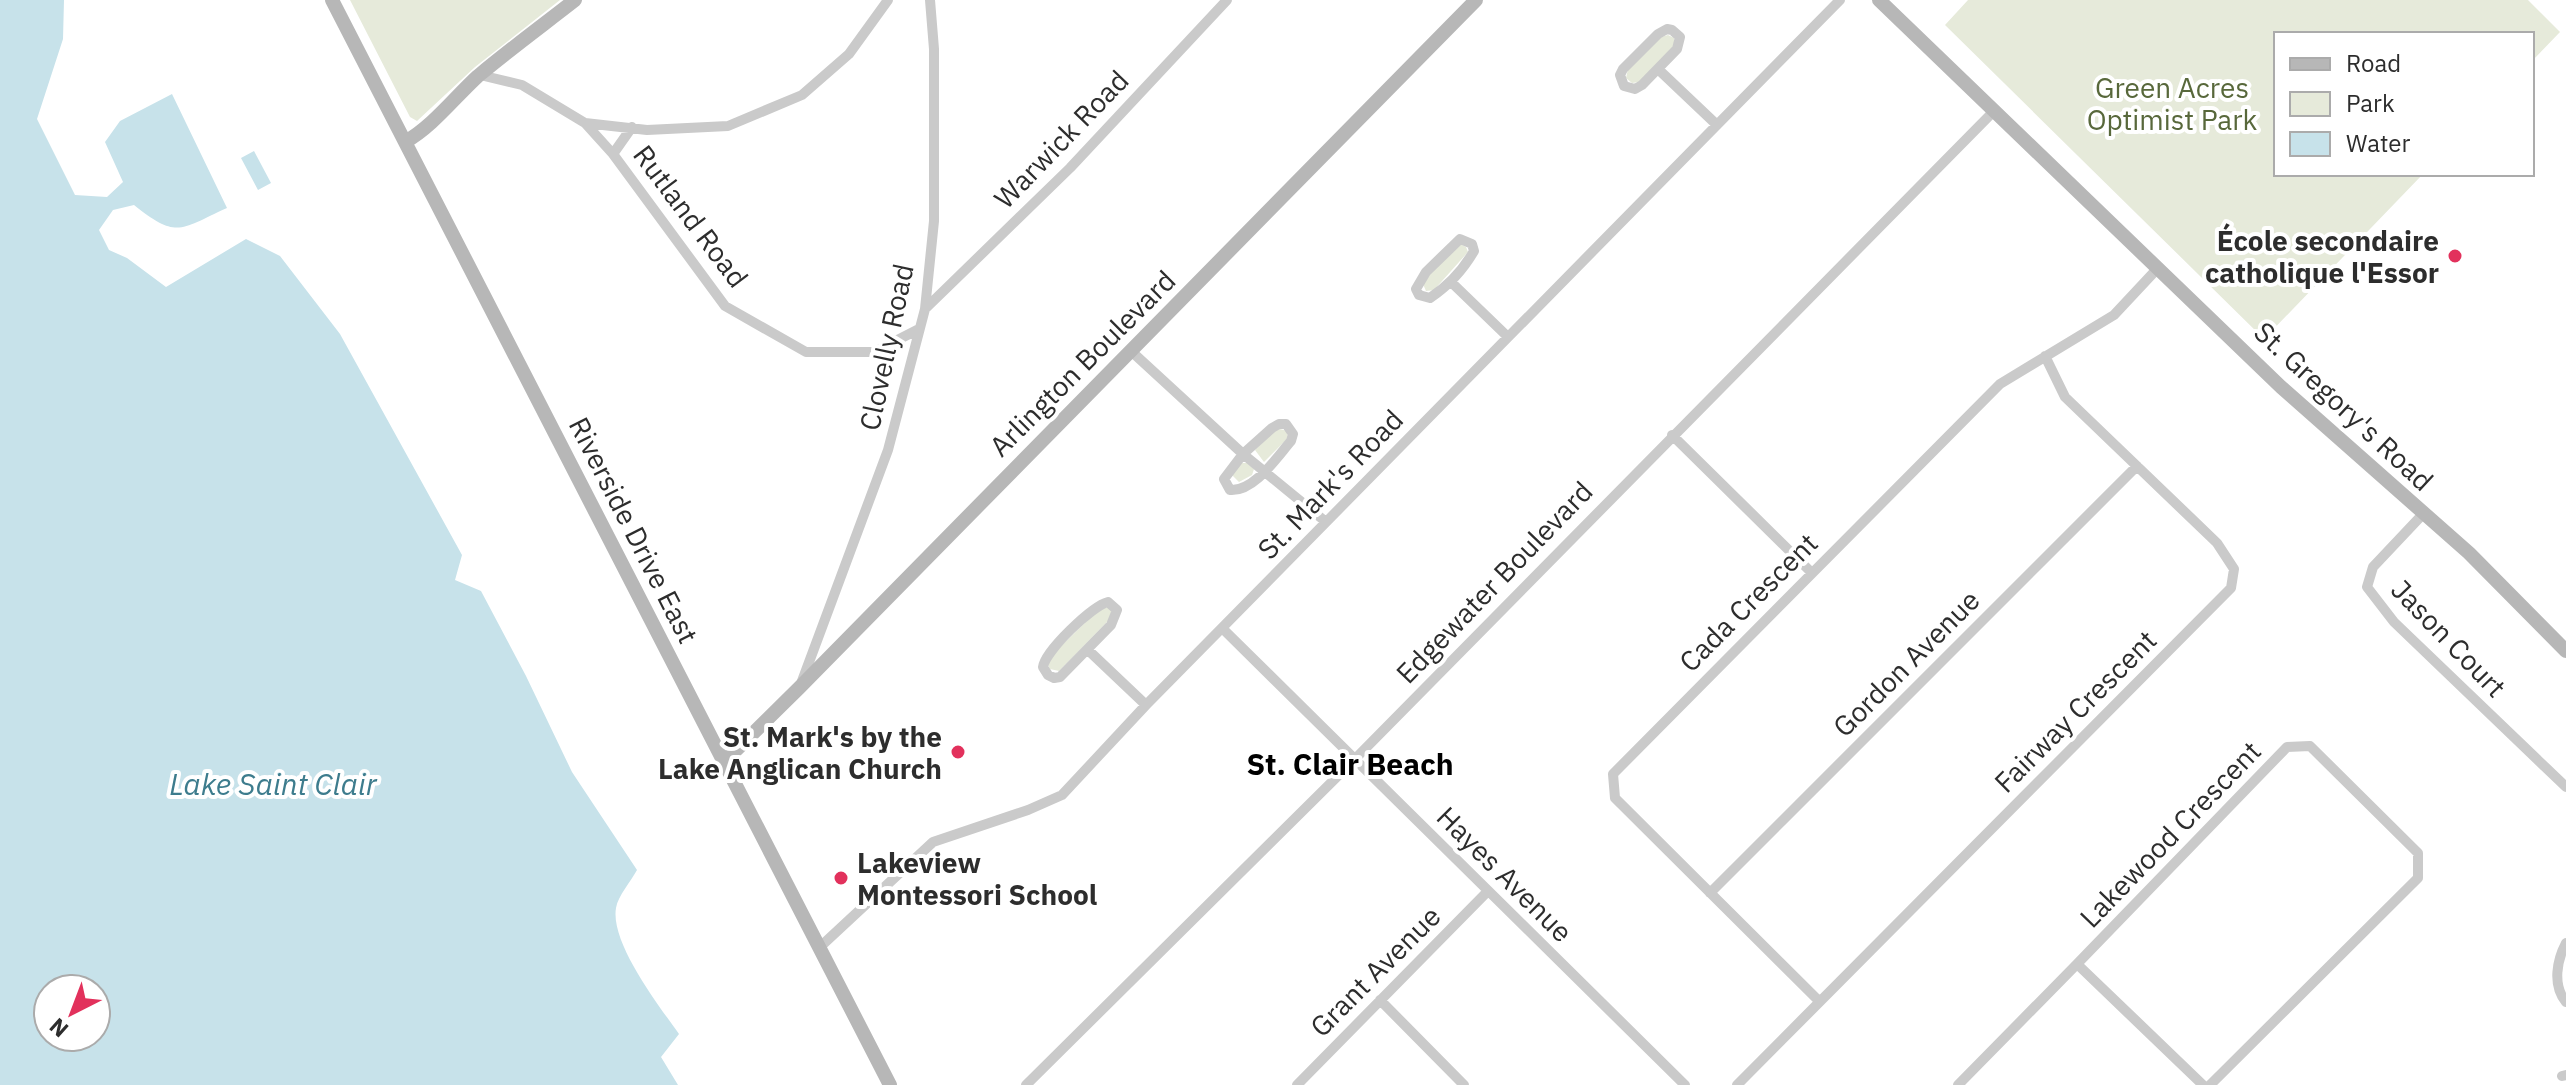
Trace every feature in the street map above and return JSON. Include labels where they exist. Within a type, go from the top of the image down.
[{"type":"street","name":"Riverside Drive East","points":[[332,0],[890,1085]]},
{"type":"street","points":[[405,142],[418,135],[480,75],[575,0]]},
{"type":"street","points":[[585,123],[647,130],[728,126],[802,95],[849,54],[888,0]]},
{"type":"street","name":"Clovelly Road","points":[[799,688],[888,450],[925,309],[934,221],[934,49],[930,0]]},
{"type":"street","name":"Warwick Road","points":[[925,309],[1070,168],[1227,0]]},
{"type":"street","name":"Arlington Boulevard","points":[[724,762],[1476,0]]},
{"type":"street","name":"St. Mark's Road","points":[[820,947],[933,842],[1028,810],[1062,795],[1146,705],[1840,0]]},
{"type":"street","name":"St. Gregory's Road","points":[[1879,0],[2281,387],[2469,553],[2566,651]]},
{"type":"street","points":[[1672,30],[1680,37],[1680,42],[1659,70],[1635,89],[1629,89],[1621,81],[1623,69],[1658,34],[1672,30]]},
{"type":"street","points":[[1659,70],[1717,125]]},
{"type":"street","name":"Rutland Road","points":[[480,75],[522,85],[585,123],[613,154],[725,306],[806,352],[874,352],[919,329]]},
{"type":"street","name":"Edgewater Boulevard","points":[[1026,1085],[1355,759],[1994,111]]},
{"type":"street","points":[[613,154],[632,127]]},
{"type":"street","points":[[1460,239],[1466,240],[1472,244],[1474,251],[1451,282],[1430,298],[1424,298],[1416,289],[1420,279],[1451,245],[1460,239]]},
{"type":"street","name":"Cada Crescent","points":[[1819,1001],[1615,798],[1613,774],[2000,384],[2114,315],[2157,269]]},
{"type":"street","points":[[1451,282],[1508,337]]},
{"type":"street","points":[[1131,351],[1243,454],[1326,522]]},
{"type":"street","name":"Fairway Crescent","points":[[1737,1085],[2231,588],[2234,569],[2217,543],[2065,397],[2045,356]]},
{"type":"street","points":[[1286,424],[1293,434],[1291,441],[1264,470],[1244,487],[1230,490],[1224,479],[1243,454],[1272,428],[1286,424]]},
{"type":"street","points":[[1672,435],[1811,572]]},
{"type":"street","name":"Gordon Avenue","points":[[1710,893],[2137,466]]},
{"type":"street","name":"Jason Court","points":[[2423,514],[2373,567],[2367,587],[2394,622],[2566,787]]},
{"type":"street","points":[[1104,602],[1111,603],[1117,610],[1117,616],[1088,650],[1057,678],[1048,675],[1043,667],[1047,655],[1091,612],[1104,602]]},
{"type":"street","name":"Hayes Avenue","points":[[1223,629],[1685,1085]]},
{"type":"street","points":[[1088,650],[1146,705]]},
{"type":"street","name":"Lakewood Crescent","points":[[2077,964],[2287,747],[2310,746],[2418,853],[2418,878],[2210,1085]]},
{"type":"street","name":"Grant Avenue","points":[[1297,1085],[1488,891]]},
{"type":"street","points":[[2566,943],[2557,965],[2558,984],[2566,1002]]},
{"type":"street","points":[[1958,1085],[2077,964],[2203,1085]]},
{"type":"street","points":[[1380,1000],[1464,1085]]},
{"type":"green space","points":[[350,0],[560,0],[475,67],[417,121],[410,117]]},
{"type":"green space","name":"Green Acres Optimist Park","points":[[1968,0],[2528,0],[2560,32],[2534,59],[2534,32],[2274,32],[2274,176],[2421,176],[2264,339],[1945,25]]},
{"type":"green space","points":[[1668,35],[1674,38],[1675,45],[1639,82],[1632,83],[1626,78],[1628,69],[1661,37]]},
{"type":"green space","points":[[1460,244],[1468,252],[1434,290],[1426,291],[1424,278]]},
{"type":"green space","points":[[1273,431],[1287,431],[1288,438],[1264,462],[1255,450]]},
{"type":"green space","points":[[1240,463],[1247,463],[1254,469],[1252,475],[1239,482],[1232,475]]},
{"type":"green space","points":[[1108,607],[1111,618],[1059,671],[1050,669],[1050,657],[1098,610]]},
{"type":"water","name":"Lake Saint Clair","points":[[0,0],[64,0],[63,39],[37,119],[75,195],[107,197],[123,182],[105,142],[120,121],[172,94],[227,208],[179,228],[160,223],[134,205],[113,210],[99,230],[109,250],[127,258],[166,287],[246,239],[280,256],[340,334],[462,555],[455,580],[481,591],[572,772],[637,870],[617,903],[616,922],[638,974],[679,1034],[661,1057],[678,1085],[0,1085]]},
{"type":"water","points":[[254,151],[271,183],[258,190],[241,158]]},
{"type":"place","name":"École secondaire catholique l'Essor","points":[[2455,256]]},
{"type":"place","name":"St. Mark's by the Lake Anglican Church","points":[[958,752]]},
{"type":"place","name":"Lakeview Montessori School","points":[[841,878]]},
{"type":"district","name":"St. Clair Beach","points":[[1350,763]]}]
